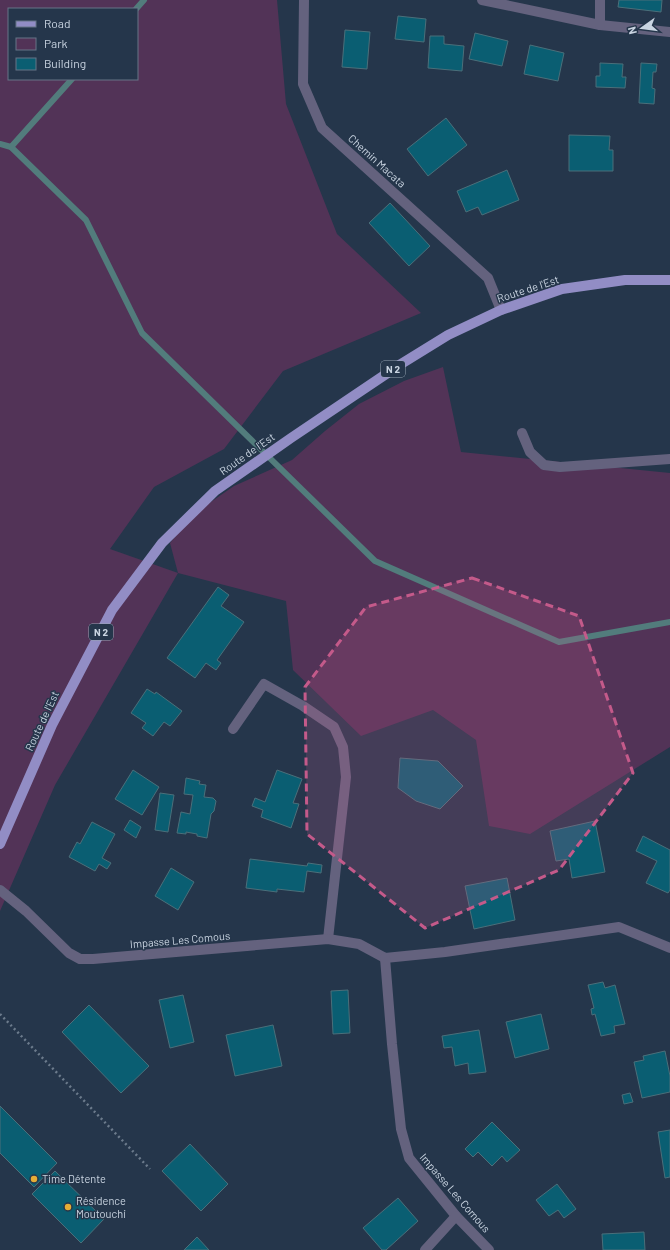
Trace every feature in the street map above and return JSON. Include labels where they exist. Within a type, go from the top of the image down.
[{"type":"main road","name":"Route de l'Est","points":[[0,844],[52,725],[112,610],[162,543],[215,492],[291,438],[401,364],[448,335],[501,310],[562,289],[625,280],[670,280]]},
{"type":"street","name":"Chemin Macata","points":[[304,0],[303,84],[322,128],[488,278],[501,310]]},
{"type":"street","points":[[482,0],[600,25],[670,32]]},
{"type":"street","points":[[600,0],[600,25]]},
{"type":"street","points":[[522,433],[530,452],[544,465],[560,467],[670,458]]},
{"type":"street","points":[[233,729],[264,684],[303,706],[334,727],[343,747],[346,777],[328,939]]},
{"type":"street","name":"Impasse Les Comous","points":[[0,890],[26,911],[69,953],[80,959],[328,939],[359,944],[385,958],[401,1129],[409,1158],[456,1216],[489,1250]]},
{"type":"street","points":[[385,958],[445,952],[619,927],[670,948]]},
{"type":"street","points":[[425,1250],[456,1216]]},
{"type":"path","points":[[0,1014],[150,1169]]},
{"type":"highlighted area","points":[[472,578],[579,616],[633,773],[559,870],[425,928],[307,834],[305,687],[366,607]]},
{"type":"green space","points":[[0,0],[277,0],[286,104],[337,234],[421,313],[283,371],[224,449],[154,487],[110,549],[178,573],[55,785],[0,911]]},
{"type":"green space","points":[[443,367],[461,452],[670,473],[670,747],[530,834],[489,826],[476,740],[433,710],[361,736],[293,670],[286,601],[178,573],[170,543],[192,515],[234,486],[292,460],[359,404],[404,381]]},
{"type":"building","points":[[619,0],[662,0],[661,12],[618,7]]},
{"type":"building","points":[[398,16],[426,19],[424,42],[395,39]]},
{"type":"building","points":[[345,30],[370,32],[367,69],[342,67]]},
{"type":"building","points":[[475,33],[508,41],[502,66],[469,59]]},
{"type":"building","points":[[430,36],[444,36],[444,44],[464,46],[462,71],[428,68]]},
{"type":"building","points":[[530,45],[564,53],[558,81],[524,74]]},
{"type":"building","points":[[600,63],[623,64],[622,77],[626,77],[625,88],[596,87],[596,76],[600,76]]},
{"type":"building","points":[[641,63],[657,64],[656,72],[653,72],[652,88],[655,89],[654,104],[639,103]]},
{"type":"building","points":[[446,118],[467,145],[428,176],[407,149]]},
{"type":"building","points":[[569,135],[610,136],[609,150],[613,150],[613,171],[569,171]]},
{"type":"building","points":[[507,170],[519,200],[482,215],[478,207],[466,212],[457,191]]},
{"type":"building","points":[[390,203],[430,246],[409,266],[369,223]]},
{"type":"building","points":[[218,587],[229,595],[221,606],[244,622],[217,660],[221,663],[216,670],[206,663],[195,678],[167,658]]},
{"type":"building","points":[[147,689],[155,694],[156,692],[182,711],[170,726],[164,722],[153,736],[142,728],[146,723],[131,713]]},
{"type":"building","points":[[400,758],[438,761],[463,786],[440,809],[416,801],[398,788]]},
{"type":"building","points":[[133,770],[159,787],[142,815],[115,799]]},
{"type":"building","points":[[277,770],[302,779],[293,803],[299,804],[291,828],[261,817],[263,810],[252,806],[255,798],[265,802]]},
{"type":"building","points":[[186,778],[200,781],[199,784],[206,785],[204,797],[213,798],[216,801],[214,811],[211,814],[207,838],[186,832],[186,834],[177,833],[181,812],[190,814],[193,795],[184,794]]},
{"type":"building","points":[[160,793],[174,795],[168,832],[155,830]]},
{"type":"building","points":[[130,820],[141,827],[136,838],[124,830]]},
{"type":"building","points":[[595,821],[605,872],[572,878],[569,859],[556,861],[550,831]]},
{"type":"building","points":[[92,822],[115,834],[102,858],[111,863],[107,869],[99,864],[95,871],[69,857],[77,842],[80,844]]},
{"type":"building","points":[[643,836],[670,850],[670,890],[668,893],[646,883],[657,861],[636,851]]},
{"type":"building","points":[[250,859],[307,866],[308,863],[322,865],[321,873],[307,871],[304,892],[277,889],[277,892],[246,888]]},
{"type":"building","points":[[171,868],[194,882],[178,910],[155,896]]},
{"type":"building","points":[[507,878],[515,920],[474,929],[465,886]]},
{"type":"building","points":[[603,982],[605,988],[615,985],[625,1024],[614,1026],[615,1033],[601,1036],[595,1014],[592,1015],[591,1009],[594,1008],[588,985]]},
{"type":"building","points":[[348,990],[350,1033],[333,1034],[331,991]]},
{"type":"building","points":[[183,995],[194,1042],[170,1048],[159,1000]]},
{"type":"building","points":[[89,1005],[149,1066],[121,1093],[62,1032]]},
{"type":"building","points":[[541,1014],[549,1049],[515,1058],[506,1022]]},
{"type":"building","points":[[273,1025],[282,1066],[235,1076],[226,1035]]},
{"type":"building","points":[[479,1030],[486,1072],[469,1074],[468,1063],[455,1066],[452,1047],[444,1048],[442,1036]]},
{"type":"building","points":[[665,1051],[670,1076],[670,1092],[642,1098],[634,1062],[644,1060],[643,1056]]},
{"type":"building","points":[[630,1093],[633,1102],[624,1104],[622,1095]]},
{"type":"building","points":[[0,1106],[57,1163],[34,1187],[0,1153]]},
{"type":"building","points":[[492,1122],[520,1150],[507,1162],[502,1156],[492,1166],[478,1152],[473,1157],[465,1149]]},
{"type":"building","points":[[670,1130],[670,1177],[665,1178],[658,1132]]},
{"type":"building","points":[[190,1144],[228,1184],[201,1211],[162,1171]]},
{"type":"building","name":"Résidence Moutouchi","points":[[55,1171],[104,1219],[81,1243],[32,1194]]},
{"type":"building","points":[[557,1184],[576,1209],[564,1218],[558,1210],[549,1216],[536,1200]]},
{"type":"building","points":[[398,1198],[418,1221],[386,1250],[382,1250],[363,1228]]},
{"type":"building","points":[[644,1232],[645,1250],[603,1250],[602,1234]]},
{"type":"building","points":[[197,1237],[209,1250],[184,1250]]},
{"type":"waterway","points":[[137,8],[144,0]]},
{"type":"waterway","points":[[11,147],[71,80]]},
{"type":"waterway","points":[[0,144],[11,147],[86,220],[142,333],[375,561],[559,642],[670,622]]},
{"type":"place","name":"Time Détente","points":[[34,1179]]},
{"type":"place","name":"Résidence Moutouchi","points":[[68,1207]]}]
